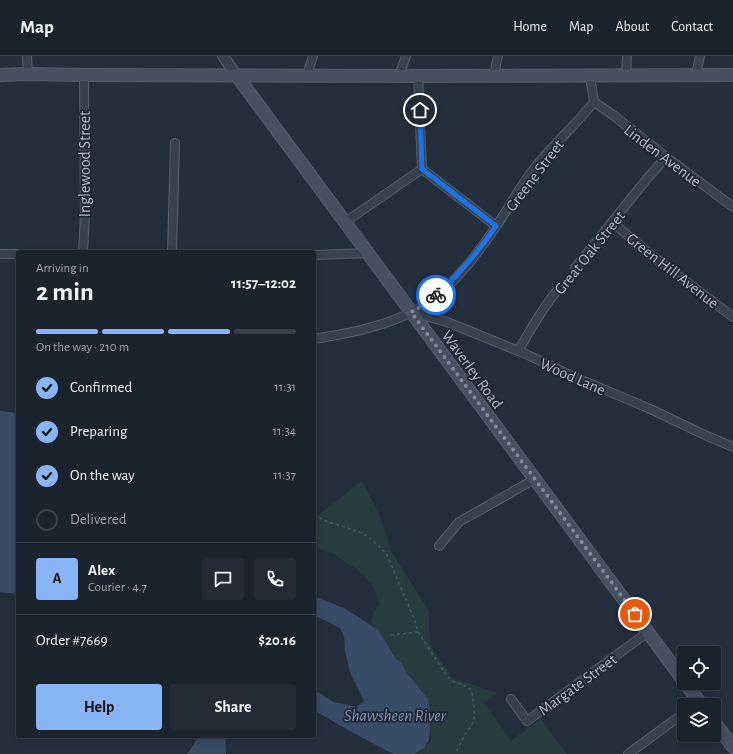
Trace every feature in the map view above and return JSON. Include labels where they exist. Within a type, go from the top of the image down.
[{"type":"main road","points":[[0,75],[733,75]]},
{"type":"main road","name":"Waverley Road","points":[[237,76],[677,671]]},
{"type":"main road","points":[[721,731],[733,746]]},
{"type":"street","points":[[27,56],[28,74]]},
{"type":"street","name":"Waverley Road","points":[[223,56],[237,76]]},
{"type":"street","points":[[307,75],[313,56]]},
{"type":"street","points":[[399,76],[406,56]]},
{"type":"street","points":[[495,76],[498,56]]},
{"type":"street","points":[[626,75],[627,56]]},
{"type":"street","points":[[696,75],[700,56]]},
{"type":"street","name":"Inglewood Street","points":[[83,250],[85,214],[84,76]]},
{"type":"street","points":[[418,76],[422,169],[496,226]]},
{"type":"street","points":[[590,76],[594,102]]},
{"type":"street","name":"Linden Avenue","points":[[594,102],[733,207]]},
{"type":"street","name":"Greene Street","points":[[316,339],[360,331],[411,312],[430,300],[456,278],[476,254],[496,226],[533,170],[594,102]]},
{"type":"street","points":[[172,250],[175,143]]},
{"type":"street","name":"Great Oak Street","points":[[575,268],[666,157]]},
{"type":"street","points":[[345,222],[422,169]]},
{"type":"street","name":"Green Hill Avenue","points":[[612,222],[651,255],[733,317]]},
{"type":"street","points":[[316,255],[368,253]]},
{"type":"street","points":[[0,254],[16,254]]},
{"type":"street","name":"Great Oak Street","points":[[518,351],[548,302],[556,292]]},
{"type":"street","name":"Wood Lane","points":[[411,312],[447,322],[518,351],[733,447]]},
{"type":"street","points":[[439,546],[459,522],[534,479]]},
{"type":"street","name":"Margate Street","points":[[511,699],[527,721],[648,632]]},
{"type":"street","points":[[628,754],[677,718]]},
{"type":"path","name":"Great Oak Street","points":[[556,292],[575,268]]},
{"type":"path","points":[[316,516],[328,522],[364,534],[377,544],[387,556],[415,621],[418,632],[447,676],[452,681],[468,687],[472,692],[474,722],[466,733],[457,750],[457,754]]},
{"type":"path","points":[[391,635],[418,632]]},
{"type":"green space","name":"Shawsheen River","points":[[362,481],[380,516],[391,551],[429,611],[430,645],[453,678],[497,693],[484,703],[511,741],[541,719],[567,754],[415,754],[419,753],[431,741],[429,703],[422,690],[411,680],[403,665],[395,658],[392,651],[381,638],[371,622],[374,612],[379,605],[373,586],[358,570],[332,553],[326,552],[316,546],[316,516]]},
{"type":"water","points":[[0,411],[16,413],[16,594],[0,592]]},
{"type":"water","name":"Shawsheen River","points":[[316,597],[346,609],[378,630],[396,659],[401,662],[408,675],[428,699],[431,717],[429,740],[424,748],[415,754],[393,754],[316,711],[316,691],[334,702],[357,707],[364,701],[350,672],[345,651],[344,636],[340,628],[316,616]]},
{"type":"water","points":[[198,738],[225,738],[226,754],[187,754]]},
{"type":"way so far","points":[[436,295],[411,312],[635,614]]},
{"type":"route","points":[[420,110],[422,169],[496,226],[482,247],[456,278],[436,295]]}]
